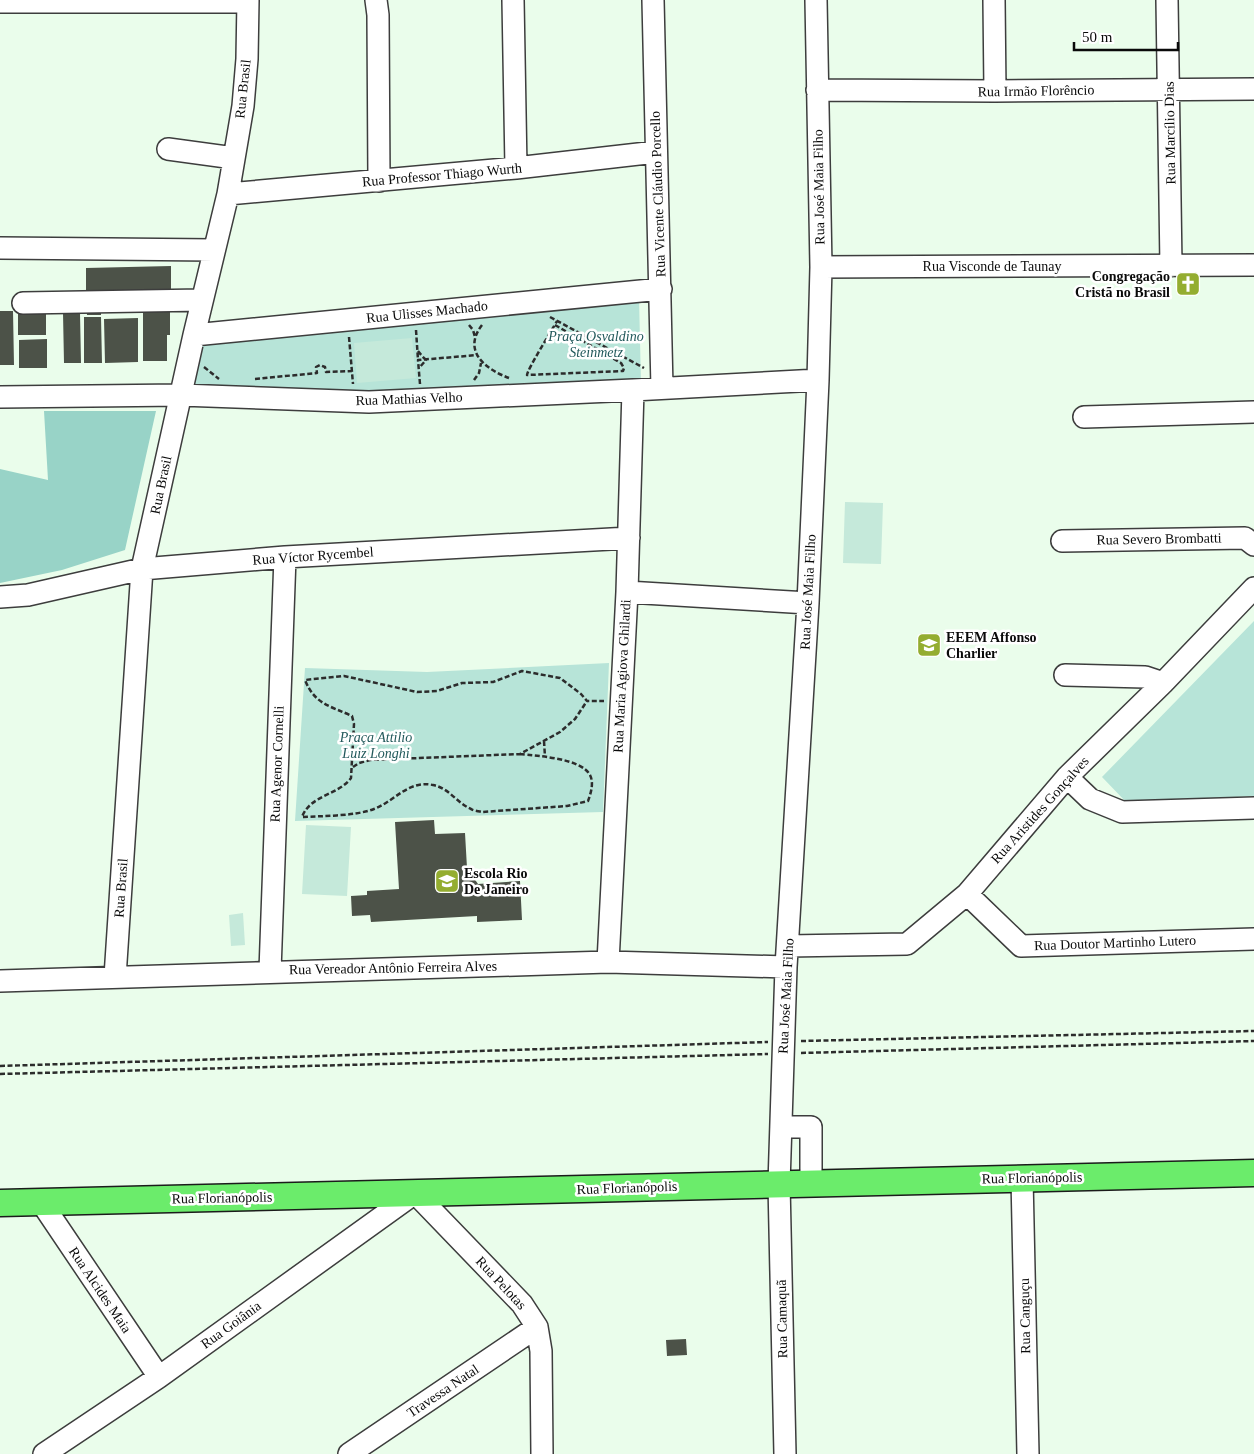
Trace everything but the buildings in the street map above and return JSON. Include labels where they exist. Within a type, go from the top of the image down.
[{"type":"main road","name":"Rua Florianópolis","points":[[0,1203],[1254,1173]]},
{"type":"street","points":[[376,0],[378,15],[379,181]]},
{"type":"street","points":[[513,0],[516,168]]},
{"type":"street","name":"Rua Vicente Cláudio Porcello","points":[[653,0],[661,288],[656,380]]},
{"type":"street","name":"Rua José Maia Filho","points":[[779,1184],[786,968],[808,603],[818,380],[821,267],[816,0]]},
{"type":"street","points":[[994,0],[995,92]]},
{"type":"street","name":"Rua Marcílio Dias","points":[[1167,0],[1171,266]]},
{"type":"street","points":[[0,2],[248,1]]},
{"type":"street","name":"Rua Brasil","points":[[115,977],[142,569],[180,395],[228,194],[243,106],[248,1]]},
{"type":"street","name":"Rua Irmão Florêncio","points":[[817,90],[995,92],[1254,88]]},
{"type":"street","points":[[168,149],[234,158]]},
{"type":"street","name":"Rua Professor Thiago Wurth","points":[[228,194],[516,168],[656,152]]},
{"type":"street","points":[[0,248],[214,250]]},
{"type":"street","name":"Rua Visconde de Taunay","points":[[821,267],[1254,265]]},
{"type":"street","name":"Rua Ulisses Machado","points":[[194,335],[661,288]]},
{"type":"street","points":[[23,303],[202,300]]},
{"type":"street","name":"Rua Mathias Velho","points":[[0,397],[180,395],[369,402],[633,390],[656,380],[818,380]]},
{"type":"street","name":"Rua Maria Agiova Ghilardi","points":[[608,962],[627,592],[633,390]]},
{"type":"street","points":[[1084,417],[1254,412]]},
{"type":"street","name":"Rua Víctor Rycembel","points":[[0,597],[28,595],[142,569],[285,557],[629,538]]},
{"type":"street","name":"Rua Severo Brombatti","points":[[1062,541],[1245,538],[1254,545]]},
{"type":"street","name":"Rua Agenor Cornelli","points":[[270,971],[285,557]]},
{"type":"street","name":"Rua Aristides Gonçalves","points":[[788,946],[907,944],[967,894],[1067,777],[1254,588]]},
{"type":"street","points":[[627,592],[808,603]]},
{"type":"street","points":[[1065,675],[1145,677],[1162,683]]},
{"type":"street","points":[[1067,777],[1090,799],[1122,812],[1254,808]]},
{"type":"street","name":"Rua Doutor Martinho Lutero","points":[[967,894],[1021,946],[1254,939]]},
{"type":"street","name":"Rua Vereador Antônio Ferreira Alves","points":[[0,981],[270,971],[608,962],[786,968]]},
{"type":"street","points":[[781,1127],[811,1127],[810,1183]]},
{"type":"street","name":"Rua Canguçu","points":[[1022,1178],[1028,1454]]},
{"type":"street","name":"Rua Camaquã","points":[[779,1184],[785,1454]]},
{"type":"street","name":"Rua Pelotas","points":[[415,1193],[522,1304],[537,1327],[541,1351],[542,1454]]},
{"type":"street","name":"Rua Goiânia","points":[[44,1454],[159,1377],[415,1193]]},
{"type":"street","name":"Rua Alcides Maia","points":[[41,1202],[159,1377]]},
{"type":"street","name":"Travessa Natal","points":[[349,1454],[537,1327]]},
{"type":"path","points":[[554,313],[544,314],[656,380]]},
{"type":"path","points":[[475,339],[477,331],[486,320]]},
{"type":"path","points":[[470,321],[464,322],[473,330],[481,361],[494,372],[515,380]]},
{"type":"path","points":[[554,325],[621,363],[624,368],[623,371],[527,375],[527,370],[536,359],[554,325],[557,321]]},
{"type":"path","points":[[416,326],[420,388]]},
{"type":"path","points":[[348,332],[354,390]]},
{"type":"path","points":[[417,349],[426,360]]},
{"type":"path","points":[[418,360],[478,355]]},
{"type":"path","points":[[419,370],[422,363],[426,360]]},
{"type":"path","points":[[204,361],[204,367],[223,382]]},
{"type":"path","points":[[470,385],[479,373],[481,361]]},
{"type":"path","points":[[251,380],[317,374],[316,367],[320,365],[325,367],[326,372],[352,371]]},
{"type":"path","points":[[352,768],[359,763],[370,760],[520,754],[573,762],[587,770],[591,776],[592,785],[588,801],[567,806],[482,812],[471,809],[446,789],[432,785],[420,785],[411,786],[373,810],[302,817],[304,810],[346,784],[351,778],[354,724],[352,716],[319,701],[308,688],[305,680],[344,676],[417,692],[426,692],[462,684],[493,682],[522,671],[560,678],[587,701]]},
{"type":"path","points":[[587,701],[620,700]]},
{"type":"path","points":[[520,754],[560,732],[575,719],[587,701]]},
{"type":"path","points":[[544,742],[545,757]]},
{"type":"path","points":[[353,752],[362,758],[370,760]]},
{"type":"path","points":[[0,1074],[1254,1031]]},
{"type":"path","points":[[0,1066],[784,1048],[1254,1041]]},
{"type":"green space","name":"Praça Osvaldino Steinmetz","points":[[639,297],[641,384],[370,399],[193,396],[203,338]]},
{"type":"green space","points":[[412,338],[416,378],[357,383],[354,343]]},
{"type":"green space","points":[[845,502],[883,503],[881,564],[843,563]]},
{"type":"green space","points":[[1254,621],[1254,796],[1127,803],[1102,777]]},
{"type":"green space","name":"Praça Attilio Luiz Longhi","points":[[609,663],[603,812],[295,821],[305,668],[427,672]]},
{"type":"green space","points":[[306,825],[351,827],[347,896],[302,894]]},
{"type":"green space","points":[[243,913],[245,945],[231,946],[229,915]]},
{"type":"shaded area","points":[[44,411],[156,411],[125,550],[62,570],[0,583],[0,469],[48,480]]},
{"type":"place","name":"Congregação Cristã no Brasil","points":[[1188,284]]},
{"type":"place","name":"EEEM Affonso Charlier","points":[[929,645]]},
{"type":"place","name":"Escola Rio De Janeiro","points":[[447,881]]}]
